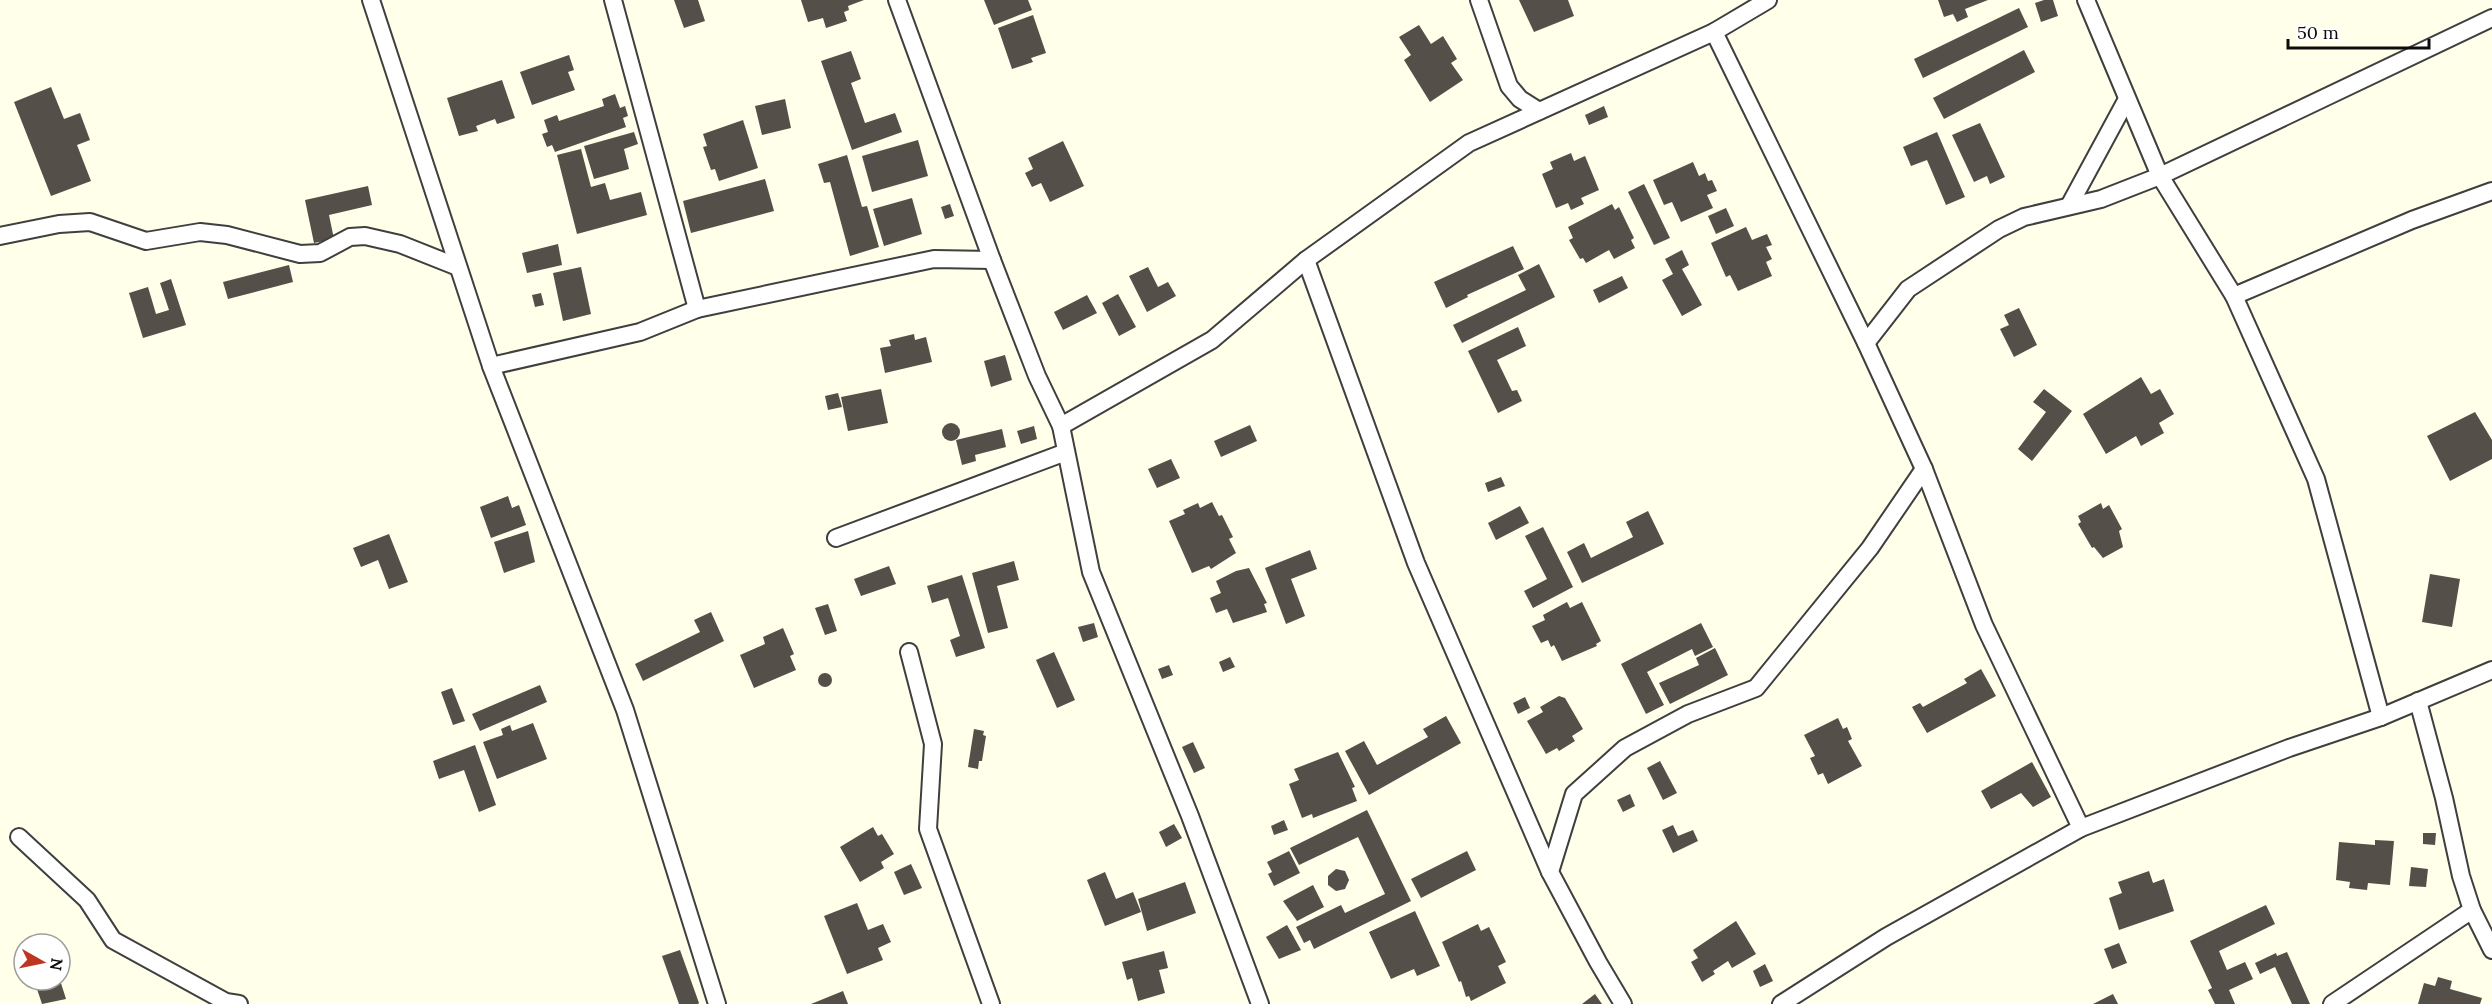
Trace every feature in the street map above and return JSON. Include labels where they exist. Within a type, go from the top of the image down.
[{"type":"street","points":[[371,0],[491,366],[625,710],[717,1004]]},
{"type":"street","points":[[613,0],[697,309]]},
{"type":"street","points":[[897,0],[992,260],[1037,376],[1061,426],[1091,572],[1190,816],[1260,1004]]},
{"type":"street","points":[[1479,0],[1509,86],[1520,99],[1539,111]]},
{"type":"street","points":[[2086,0],[2160,176],[2234,296],[2316,479],[2381,717]]},
{"type":"street","points":[[1061,426],[1212,340],[1306,260],[1469,143],[1714,32],[1764,1]]},
{"type":"street","points":[[1866,343],[1908,289],[2007,225],[2024,217],[2100,199],[2160,176],[2492,18]]},
{"type":"street","points":[[1714,32],[1866,343],[1924,469],[1984,625],[2082,828]]},
{"type":"street","points":[[2069,206],[2127,99]]},
{"type":"street","points":[[2234,296],[2412,220],[2492,191]]},
{"type":"street","points":[[0,236],[59,224],[90,222],[146,242],[200,232],[227,235],[300,254],[320,253],[350,237],[365,236],[400,244],[458,267]]},
{"type":"street","points":[[491,366],[640,332],[697,309],[934,259],[992,260]]},
{"type":"street","points":[[1306,260],[1416,563],[1550,872],[1598,963],[1623,1004]]},
{"type":"street","points":[[836,538],[1066,452]]},
{"type":"street","points":[[1550,872],[1574,794],[1625,748],[1688,714],[1756,688],[1870,548],[1924,469]]},
{"type":"street","points":[[909,652],[933,744],[928,829],[991,1004]]},
{"type":"street","points":[[1781,1004],[1886,937],[2082,828],[2289,748],[2381,717],[2492,670]]},
{"type":"street","points":[[2418,701],[2472,910],[2492,950]]},
{"type":"street","points":[[20,837],[87,900],[113,940],[226,1002],[238,1004]]},
{"type":"street","points":[[2332,1004],[2472,910]]},
{"type":"building","points":[[674,0],[698,0],[705,21],[684,28]]},
{"type":"building","points":[[801,0],[864,0],[848,6],[849,10],[844,12],[847,21],[826,28],[823,18],[808,22]]},
{"type":"building","points":[[984,0],[1028,0],[1032,10],[994,25]]},
{"type":"building","points":[[1519,0],[1568,0],[1574,16],[1534,32]]},
{"type":"building","points":[[1938,0],[1988,0],[1965,9],[1968,17],[1957,22],[1953,14],[1944,17]]},
{"type":"building","points":[[2053,0],[2058,16],[2041,22],[2035,3]]},
{"type":"building","points":[[2019,8],[2028,27],[1923,78],[1914,59]]},
{"type":"building","points":[[1033,15],[1046,53],[1031,58],[1033,62],[1012,69],[998,28]]},
{"type":"building","points":[[1419,25],[1431,44],[1443,36],[1457,59],[1451,63],[1463,80],[1430,102],[1404,60],[1411,55],[1399,37]]},
{"type":"building","points":[[2024,50],[2035,72],[1944,119],[1933,98]]},
{"type":"building","points":[[851,51],[861,79],[851,83],[865,123],[895,113],[902,132],[852,150],[821,61]]},
{"type":"building","points":[[569,55],[574,70],[568,72],[575,90],[532,105],[520,72]]},
{"type":"building","points":[[502,80],[515,118],[497,124],[495,119],[476,126],[478,131],[459,136],[447,98]]},
{"type":"building","points":[[51,87],[64,119],[80,113],[90,140],[77,145],[91,181],[51,196],[14,102]]},
{"type":"building","points":[[615,94],[620,108],[625,106],[628,116],[623,118],[626,127],[555,152],[552,145],[547,147],[542,134],[548,132],[544,120],[557,115],[559,121],[604,106],[602,99]]},
{"type":"building","points":[[785,99],[791,128],[762,135],[755,106]]},
{"type":"building","points":[[1604,106],[1608,117],[1589,125],[1585,115]]},
{"type":"building","points":[[743,120],[758,168],[719,181],[715,169],[711,170],[703,147],[707,146],[703,134]]},
{"type":"building","points":[[1980,123],[2005,177],[1990,184],[1987,176],[1974,182],[1952,135]]},
{"type":"building","points":[[634,132],[638,144],[624,149],[629,169],[594,179],[584,146]]},
{"type":"building","points":[[1937,132],[1965,197],[1946,205],[1927,160],[1911,166],[1903,147]]},
{"type":"building","points":[[918,140],[928,176],[872,192],[862,156]]},
{"type":"building","points":[[1063,141],[1084,186],[1050,202],[1041,183],[1032,187],[1025,173],[1033,169],[1028,158]]},
{"type":"building","points":[[581,149],[591,187],[605,183],[610,200],[641,192],[647,215],[577,234],[557,155]]},
{"type":"building","points":[[1571,153],[1574,161],[1585,156],[1599,190],[1581,198],[1584,204],[1571,210],[1568,203],[1556,208],[1542,174],[1553,169],[1550,162]]},
{"type":"building","points":[[847,155],[862,207],[867,206],[879,247],[850,256],[830,182],[824,183],[818,164]]},
{"type":"building","points":[[1693,162],[1699,176],[1705,173],[1708,181],[1712,180],[1717,191],[1707,195],[1713,208],[1681,222],[1672,202],[1664,205],[1653,180]]},
{"type":"building","points":[[765,179],[774,211],[691,233],[683,201]]},
{"type":"building","points":[[1644,184],[1670,238],[1654,245],[1628,192]]},
{"type":"building","points":[[368,186],[372,205],[329,215],[334,239],[314,243],[305,200]]},
{"type":"building","points":[[912,198],[922,234],[884,246],[873,209]]},
{"type":"building","points":[[950,204],[954,216],[945,219],[941,207]]},
{"type":"building","points":[[1612,204],[1615,210],[1619,207],[1634,238],[1631,240],[1635,248],[1614,259],[1609,250],[1586,263],[1583,258],[1580,259],[1569,240],[1573,238],[1568,227]]},
{"type":"building","points":[[1726,208],[1734,226],[1716,234],[1708,216]]},
{"type":"building","points":[[1746,227],[1752,240],[1767,234],[1772,245],[1766,247],[1772,259],[1766,262],[1772,276],[1738,291],[1730,275],[1726,277],[1711,243]]},
{"type":"building","points":[[558,244],[562,265],[527,273],[522,253]]},
{"type":"building","points":[[1513,246],[1524,269],[1467,295],[1468,297],[1446,308],[1434,282]]},
{"type":"building","points":[[1682,250],[1689,265],[1682,269],[1702,305],[1682,316],[1662,280],[1673,274],[1665,259]]},
{"type":"building","points":[[1539,264],[1555,297],[1462,343],[1453,325],[1526,290],[1518,275]]},
{"type":"building","points":[[289,265],[293,282],[228,299],[223,282]]},
{"type":"building","points":[[581,267],[591,314],[563,321],[553,273]]},
{"type":"building","points":[[1148,267],[1158,287],[1168,282],[1176,296],[1147,312],[1129,276]]},
{"type":"building","points":[[1622,276],[1628,288],[1599,303],[1593,290]]},
{"type":"building","points":[[171,279],[186,325],[143,338],[129,293],[148,287],[156,314],[169,310],[160,283]]},
{"type":"building","points":[[541,293],[544,305],[535,307],[532,295]]},
{"type":"building","points":[[1118,294],[1136,327],[1119,336],[1102,303]]},
{"type":"building","points":[[1087,295],[1097,313],[1063,330],[1054,312]]},
{"type":"building","points":[[2019,308],[2037,345],[2014,357],[2000,329],[2009,325],[2004,315]]},
{"type":"building","points":[[1518,327],[1526,346],[1497,360],[1512,391],[1517,390],[1522,401],[1498,413],[1468,351]]},
{"type":"building","points":[[914,334],[915,340],[926,337],[932,362],[885,373],[880,348],[891,346],[889,340]]},
{"type":"building","points":[[1005,355],[1012,380],[991,387],[984,361]]},
{"type":"building","points":[[2141,377],[2151,394],[2160,389],[2174,414],[2159,423],[2164,433],[2141,446],[2136,436],[2106,454],[2083,414]]},
{"type":"building","points":[[881,389],[888,423],[848,431],[841,397]]},
{"type":"building","points":[[2044,389],[2072,411],[2032,461],[2018,449],[2046,412],[2033,402]]},
{"type":"building","points":[[838,393],[842,407],[828,410],[825,396]]},
{"type":"building","points":[[2475,412],[2492,440],[2492,459],[2450,481],[2427,436]]},
{"type":"building","points":[[951,423],[957,426],[960,432],[957,438],[951,441],[945,438],[942,432],[945,426]]},
{"type":"building","points":[[1250,425],[1257,441],[1221,457],[1214,441]]},
{"type":"building","points":[[1034,426],[1037,439],[1021,444],[1017,431]]},
{"type":"building","points":[[1002,429],[1006,447],[975,455],[976,461],[962,465],[956,440]]},
{"type":"building","points":[[1171,459],[1180,478],[1157,488],[1148,469]]},
{"type":"building","points":[[1501,477],[1505,486],[1488,492],[1485,483]]},
{"type":"building","points":[[508,496],[512,508],[519,505],[526,525],[491,538],[480,507]]},
{"type":"building","points":[[1212,502],[1219,516],[1222,515],[1233,537],[1229,539],[1236,553],[1211,569],[1209,566],[1192,573],[1169,521],[1185,514],[1183,510],[1198,503],[1200,508]]},
{"type":"building","points":[[2101,503],[2103,509],[2109,505],[2122,529],[2119,531],[2123,547],[2103,558],[2094,547],[2092,548],[2078,524],[2081,522],[2078,516]]},
{"type":"building","points":[[1520,506],[1529,523],[1496,540],[1488,523]]},
{"type":"building","points":[[1648,511],[1664,544],[1582,583],[1567,552],[1584,543],[1591,558],[1633,537],[1626,522]]},
{"type":"building","points":[[1543,527],[1573,587],[1533,608],[1524,591],[1547,579],[1525,536]]},
{"type":"building","points":[[528,531],[535,562],[504,573],[494,542]]},
{"type":"building","points":[[389,534],[408,582],[389,589],[378,560],[361,567],[353,548]]},
{"type":"building","points":[[1310,550],[1317,569],[1291,579],[1305,616],[1286,624],[1265,568]]},
{"type":"building","points":[[1014,561],[1019,580],[997,586],[1008,628],[988,633],[972,573]]},
{"type":"building","points":[[889,566],[896,584],[861,596],[854,579]]},
{"type":"building","points":[[1249,568],[1267,603],[1264,604],[1267,612],[1233,623],[1227,609],[1216,613],[1210,598],[1221,593],[1216,581],[1236,571]]},
{"type":"building","points":[[2430,574],[2460,579],[2452,627],[2422,622]]},
{"type":"building","points":[[962,575],[985,648],[956,657],[950,640],[960,636],[948,598],[932,603],[927,586]]},
{"type":"building","points":[[1567,602],[1570,608],[1582,602],[1601,641],[1596,644],[1597,646],[1562,661],[1554,645],[1551,647],[1548,640],[1541,643],[1532,626],[1545,620],[1543,615]]},
{"type":"building","points":[[828,604],[837,631],[825,635],[815,608]]},
{"type":"building","points":[[711,612],[724,641],[643,681],[635,664],[700,632],[694,620]]},
{"type":"building","points":[[1094,623],[1098,637],[1083,642],[1078,627]]},
{"type":"building","points":[[1701,623],[1713,647],[1695,656],[1692,649],[1647,672],[1664,705],[1646,714],[1621,664]]},
{"type":"building","points":[[783,628],[794,654],[790,656],[796,670],[754,688],[740,655],[765,644],[763,637]]},
{"type":"building","points":[[1715,648],[1728,675],[1670,704],[1659,683],[1699,665],[1696,658]]},
{"type":"building","points":[[1054,652],[1075,700],[1057,708],[1036,660]]},
{"type":"building","points":[[1230,657],[1235,667],[1223,672],[1219,662]]},
{"type":"building","points":[[1169,665],[1173,675],[1162,679],[1158,669]]},
{"type":"building","points":[[1981,669],[1996,696],[1927,733],[1912,707],[1920,703],[1923,707],[1967,683],[1964,679]]},
{"type":"building","points":[[825,673],[830,675],[832,680],[830,685],[825,687],[820,685],[818,680],[820,675]]},
{"type":"building","points":[[540,685],[547,702],[480,731],[472,714]]},
{"type":"building","points":[[452,688],[465,721],[453,725],[441,692]]},
{"type":"building","points":[[1559,696],[1565,698],[1583,729],[1572,736],[1575,741],[1559,751],[1557,748],[1546,754],[1527,721],[1543,712],[1540,707]]},
{"type":"building","points":[[1525,697],[1530,708],[1518,714],[1513,703]]},
{"type":"building","points":[[1446,716],[1461,743],[1369,795],[1345,751],[1364,741],[1377,765],[1428,737],[1423,729]]},
{"type":"building","points":[[1838,718],[1843,729],[1847,727],[1852,739],[1848,741],[1862,766],[1828,784],[1823,773],[1818,775],[1810,758],[1815,756],[1804,735]]},
{"type":"building","points":[[533,723],[547,759],[497,779],[483,742],[503,735],[501,729],[510,725],[512,731]]},
{"type":"building","points":[[974,729],[984,731],[983,735],[986,736],[982,761],[979,761],[978,769],[968,767]]},
{"type":"building","points":[[1193,742],[1205,768],[1194,773],[1182,747]]},
{"type":"building","points":[[475,745],[496,805],[479,812],[464,770],[439,779],[433,761]]},
{"type":"building","points":[[1338,752],[1355,787],[1352,788],[1357,801],[1313,818],[1312,814],[1302,818],[1289,784],[1299,780],[1294,769]]},
{"type":"building","points":[[1660,761],[1677,793],[1663,800],[1647,768]]},
{"type":"building","points":[[2032,762],[2051,797],[2033,807],[2021,793],[1991,809],[1981,791]]},
{"type":"building","points":[[1630,794],[1635,806],[1623,812],[1617,800]]},
{"type":"building","points":[[1367,810],[1411,901],[1314,949],[1310,940],[1304,943],[1296,927],[1341,905],[1345,913],[1385,894],[1358,837],[1299,865],[1290,848]]},
{"type":"building","points":[[1284,820],[1288,830],[1274,835],[1271,826]]},
{"type":"building","points":[[1174,824],[1182,838],[1166,847],[1159,832]]},
{"type":"building","points":[[1673,825],[1678,836],[1693,830],[1698,841],[1673,853],[1662,830]]},
{"type":"building","points":[[873,827],[878,836],[882,834],[894,854],[881,862],[884,868],[860,882],[840,847]]},
{"type":"building","points":[[2423,833],[2436,833],[2435,845],[2423,844]]},
{"type":"building","points":[[2375,840],[2394,841],[2390,885],[2368,883],[2367,890],[2349,888],[2350,882],[2336,880],[2339,842],[2375,845]]},
{"type":"building","points":[[1289,851],[1300,873],[1274,886],[1268,874],[1272,872],[1267,862]]},
{"type":"building","points":[[1467,851],[1476,870],[1421,898],[1411,879]]},
{"type":"building","points":[[911,864],[922,888],[904,895],[894,872]]},
{"type":"building","points":[[2411,867],[2428,869],[2426,887],[2409,886]]},
{"type":"building","points":[[1336,869],[1345,871],[1349,880],[1345,889],[1336,891],[1328,885],[1328,876]]},
{"type":"building","points":[[2149,871],[2153,883],[2164,879],[2174,911],[2119,930],[2109,898],[2122,893],[2118,882]]},
{"type":"building","points":[[1105,872],[1116,899],[1133,892],[1141,912],[1105,926],[1087,880]]},
{"type":"building","points":[[1185,882],[1196,913],[1147,931],[1138,899]]},
{"type":"building","points":[[1313,885],[1324,907],[1297,921],[1283,901]]},
{"type":"building","points":[[857,903],[868,930],[883,924],[891,942],[878,948],[883,960],[847,974],[824,916]]},
{"type":"building","points":[[2266,905],[2275,924],[2219,951],[2227,970],[2245,962],[2253,979],[2229,990],[2235,1004],[2215,1004],[2208,990],[2212,988],[2190,941]]},
{"type":"building","points":[[1415,911],[1440,966],[1417,976],[1414,969],[1391,979],[1369,932]]},
{"type":"building","points":[[1736,921],[1756,954],[1732,968],[1728,961],[1713,971],[1715,974],[1702,982],[1691,962],[1698,958],[1693,950]]},
{"type":"building","points":[[1478,924],[1481,931],[1489,927],[1506,962],[1498,966],[1506,983],[1471,1001],[1469,996],[1466,997],[1461,981],[1459,982],[1442,942]]},
{"type":"building","points":[[1287,925],[1301,950],[1279,959],[1266,937]]},
{"type":"building","points":[[2119,943],[2127,963],[2112,969],[2104,949]]},
{"type":"building","points":[[680,950],[698,1004],[679,1004],[662,956]]},
{"type":"building","points":[[1164,951],[1168,968],[1159,970],[1165,993],[1138,1001],[1132,978],[1127,980],[1122,962]]},
{"type":"building","points":[[2287,952],[2310,1004],[2292,1004],[2275,967],[2260,974],[2255,963],[2276,953],[2277,956]]},
{"type":"building","points":[[1765,964],[1773,981],[1760,987],[1753,971]]},
{"type":"building","points":[[2438,977],[2452,981],[2450,989],[2482,998],[2480,1004],[2418,1004],[2424,983],[2435,986]]},
{"type":"building","points":[[843,991],[848,1004],[811,1004]]},
{"type":"building","points":[[38,992],[64,992],[66,999],[42,1004]]},
{"type":"building","points":[[1595,994],[1602,1004],[1582,1004]]},
{"type":"building","points":[[2113,994],[2118,1004],[2093,1004]]}]
